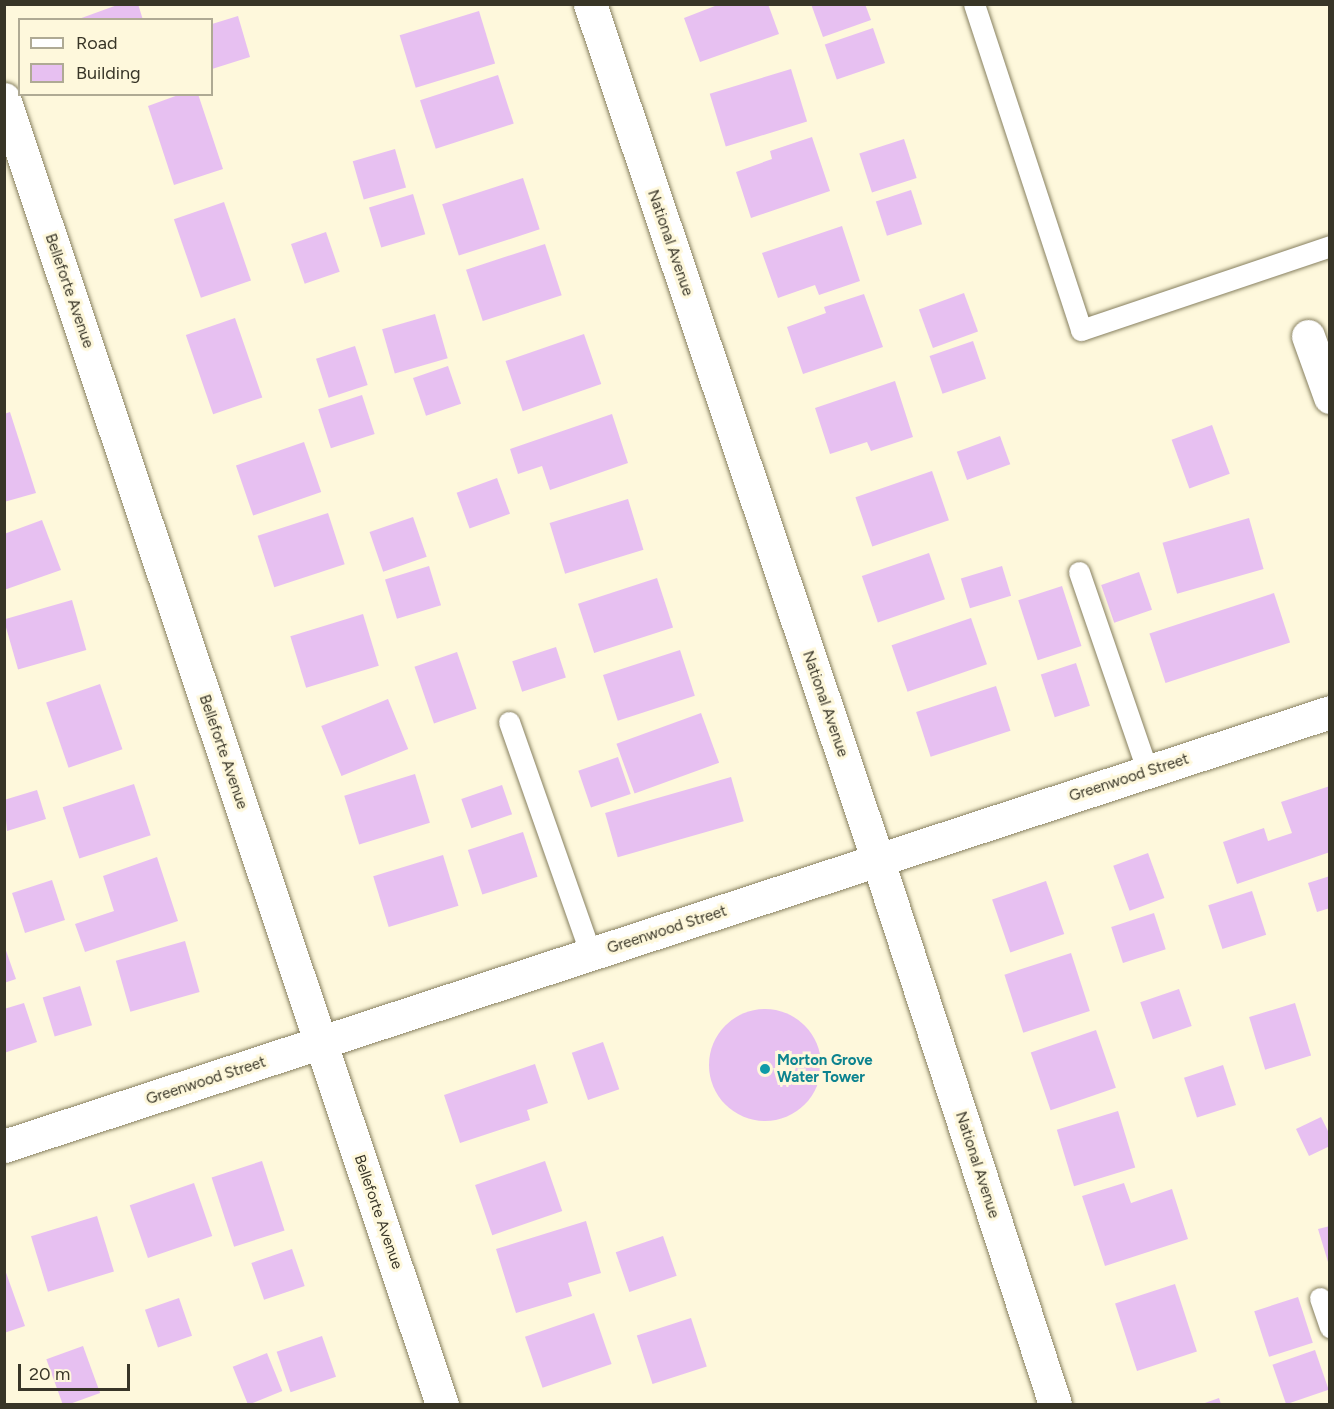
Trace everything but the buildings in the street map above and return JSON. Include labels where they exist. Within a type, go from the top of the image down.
[{"type":"street","name":"National Avenue","points":[[590,4],[878,861],[1055,1404]]},
{"type":"street","name":"Belleforte Avenue","points":[[4,99],[442,1404]]},
{"type":"street","points":[[1308,336],[1329,397]]},
{"type":"street","name":"Greenwood Street","points":[[4,1146],[1329,712]]},
{"type":"lane","points":[[974,4],[1082,330],[1329,246]]},
{"type":"lane","points":[[1078,572],[1148,771]]},
{"type":"lane","points":[[509,722],[591,955]]},
{"type":"lane","points":[[1320,1298],[1329,1327]]},
{"type":"place","name":"Morton Grove Water Tower","points":[[765,1069]]}]
